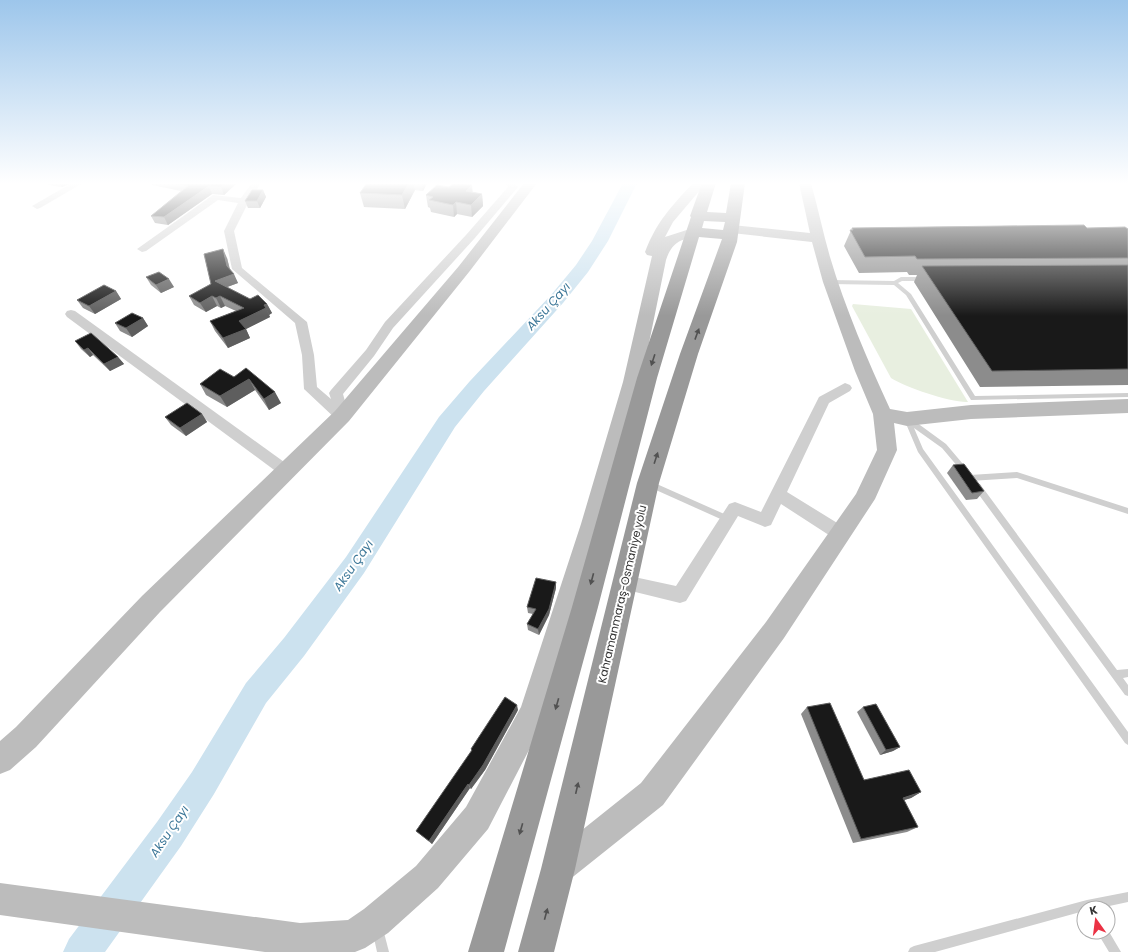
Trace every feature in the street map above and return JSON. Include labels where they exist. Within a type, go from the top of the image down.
[{"type":"highway","points":[[486,952],[585,607],[647,378],[694,227]]},
{"type":"highway","points":[[693,232],[732,228]]},
{"type":"highway","name":"Kahramanmaraş-Osmaniye yolu","points":[[536,952],[558,869],[648,483],[732,228]]},
{"type":"street","points":[[142,249],[173,227]]},
{"type":"street","points":[[231,227],[229,231],[237,268],[301,322],[308,356],[311,388],[342,416]]},
{"type":"street","points":[[342,416],[336,394],[370,354],[388,325],[478,227]]},
{"type":"street","points":[[0,760],[26,737],[151,604],[342,416],[464,269],[496,227]]},
{"type":"street","points":[[635,364],[650,258],[663,227]]},
{"type":"street","points":[[659,234],[668,227]]},
{"type":"street","points":[[558,869],[652,794],[775,630],[841,534],[864,499],[887,450],[883,414],[864,371],[831,282],[816,227]]},
{"type":"street","points":[[732,228],[818,238]]},
{"type":"street","points":[[0,899],[300,940],[320,940],[353,936],[376,921],[427,877],[476,818],[533,713],[592,524],[635,364],[662,248],[675,236],[693,232]]},
{"type":"street","points":[[71,314],[286,471]]},
{"type":"street","points":[[625,583],[680,595],[735,508],[765,520],[824,400],[845,388]]},
{"type":"street","points":[[883,414],[907,419],[971,412],[1128,406]]},
{"type":"street","points":[[778,494],[841,534]]},
{"type":"lane","points":[[831,282],[895,283],[901,279],[932,279]]},
{"type":"lane","points":[[895,283],[908,294],[973,398],[1128,395]]},
{"type":"lane","points":[[907,419],[944,446],[970,478],[1128,692]]},
{"type":"lane","points":[[907,419],[920,450],[1128,740]]},
{"type":"lane","points":[[970,478],[1017,475],[1128,511]]},
{"type":"lane","points":[[648,483],[728,519]]},
{"type":"lane","points":[[1115,674],[1128,673]]},
{"type":"lane","points":[[1115,900],[1128,897]]},
{"type":"lane","points":[[914,952],[1076,909]]},
{"type":"lane","points":[[376,921],[383,952]]},
{"type":"lane","points":[[1108,940],[1115,952]]},
{"type":"green space","points":[[853,304],[911,309],[968,402],[960,402],[928,394],[891,378],[852,306]]},
{"type":"building","points":[[1126,227],[1128,229],[1128,258],[917,259],[915,256],[865,257],[850,230],[853,230],[852,228]]},
{"type":"building","points":[[223,249],[227,266],[234,274],[215,281],[250,299],[258,295],[267,304],[264,305],[266,308],[239,321],[246,329],[223,338],[210,321],[244,308],[220,296],[216,298],[212,296],[200,303],[189,296],[211,284],[204,254]]},
{"type":"building","points":[[1128,265],[1128,369],[992,371],[922,266]]},
{"type":"building","points":[[159,272],[169,279],[156,285],[146,277]]},
{"type":"building","points":[[104,285],[116,291],[89,306],[77,300]]},
{"type":"building","points":[[132,313],[143,318],[126,328],[115,323]]},
{"type":"building","points":[[91,333],[118,357],[104,364],[88,348],[84,350],[75,341]]},
{"type":"building","points":[[246,368],[275,392],[264,399],[249,379],[220,396],[200,384],[220,369],[234,377]]},
{"type":"building","points":[[187,403],[202,414],[180,428],[165,417]]},
{"type":"building","points":[[964,464],[984,491],[972,493],[953,465]]},
{"type":"building","points":[[536,578],[556,582],[549,609],[538,629],[527,624],[536,609],[527,607]]},
{"type":"building","points":[[505,697],[517,705],[483,765],[469,785],[468,784],[429,841],[416,831],[472,750],[471,749]]},
{"type":"building","points":[[830,703],[864,780],[909,770],[921,792],[903,798],[918,827],[861,839],[807,707]]},
{"type":"building","points":[[876,704],[900,747],[886,750],[863,707]]},
{"type":"waterway","name":"Aksu Çayı","points":[[82,952],[169,834],[203,783],[256,693],[294,647],[355,565],[447,422],[477,386],[557,299],[582,268],[607,227]]}]
